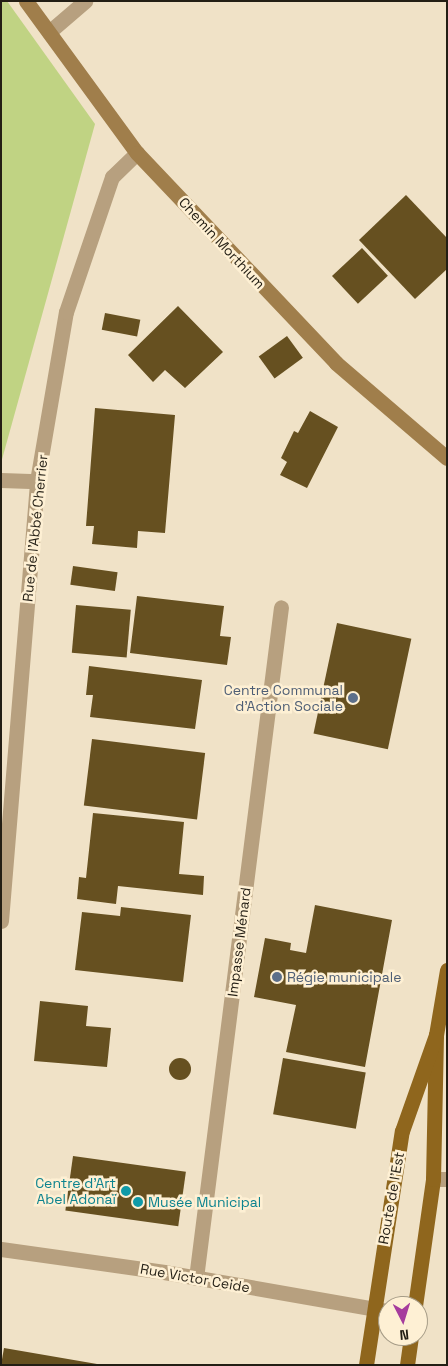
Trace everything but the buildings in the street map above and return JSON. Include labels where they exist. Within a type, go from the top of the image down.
[{"type":"main road","name":"Route de l'Est","points":[[383,1296],[402,1131],[436,1035],[447,970]]},
{"type":"main road","name":"Route de l'Est","points":[[417,1296],[440,1179],[436,1035]]},
{"type":"main road","name":"Route de l'Est","points":[[366,1365],[378,1321]]},
{"type":"main road","points":[[407,1365],[410,1346]]},
{"type":"street","name":"Chemin Morthium","points":[[26,1],[137,153],[336,363],[447,458]]},
{"type":"street","points":[[49,32],[84,1]]},
{"type":"street","name":"Rue de l'Abbé Cherrier","points":[[1,922],[38,481],[66,312],[112,177],[137,153]]},
{"type":"street","points":[[1,480],[38,481]]},
{"type":"street","name":"Impasse Ménard","points":[[196,1278],[281,607]]},
{"type":"street","name":"Rue Victor Ceide","points":[[1,1249],[196,1278],[378,1309]]},
{"type":"green space","points":[[1,1],[7,1],[95,124],[1,463]]},
{"type":"place","name":"Centre Communal d'Action Sociale","points":[[353,698]]},
{"type":"place","name":"Régie municipale","points":[[277,977]]},
{"type":"place","name":"Centre d'Art Abel Adonaï","points":[[126,1191]]},
{"type":"place","name":"Musée Municipal","points":[[138,1202]]}]
